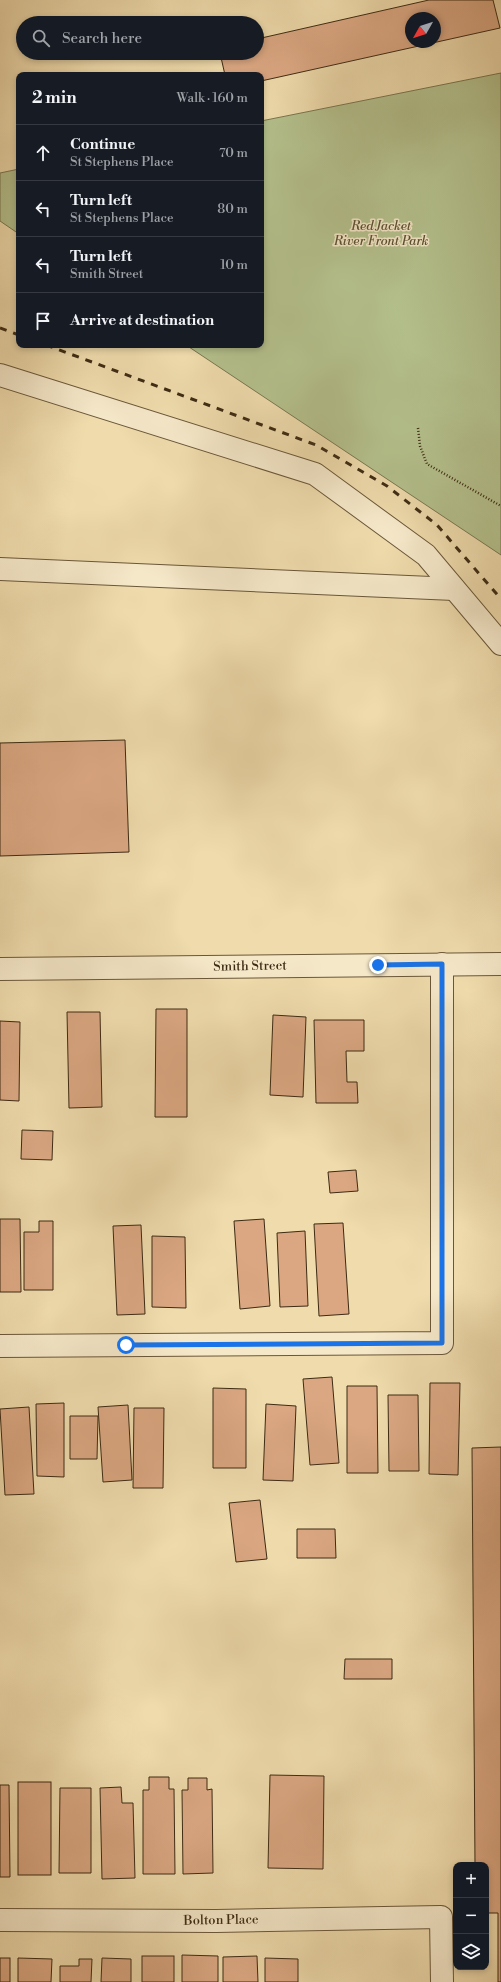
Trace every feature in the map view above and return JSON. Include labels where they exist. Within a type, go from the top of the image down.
[{"type":"street","points":[[0,375],[315,474],[426,555],[501,644]]},
{"type":"street","points":[[0,569],[454,589]]},
{"type":"street","points":[[0,1346],[442,1343],[442,964]]},
{"type":"street","name":"Smith Street","points":[[0,969],[501,964]]},
{"type":"street","name":"Bolton Place","points":[[0,1920],[216,1921],[441,1917],[442,1982]]},
{"type":"path","points":[[418,428],[420,446],[427,464],[501,506]]},
{"type":"green space","name":"Red Jacket River Front Park","points":[[501,73],[501,555],[190,348],[264,348],[264,120]]},
{"type":"green space","points":[[16,170],[16,232],[0,221],[0,173]]},
{"type":"building","points":[[429,0],[493,0],[500,28],[441,41],[441,12],[405,12],[405,48],[410,48],[264,80],[264,72],[224,72],[222,60],[264,60],[264,37]]},
{"type":"building","points":[[125,740],[129,852],[0,856],[0,743]]},
{"type":"building","points":[[156,1009],[187,1009],[187,1117],[155,1117]]},
{"type":"building","points":[[67,1012],[100,1012],[102,1107],[69,1108]]},
{"type":"building","points":[[273,1015],[306,1017],[303,1097],[270,1095]]},
{"type":"building","points":[[314,1020],[364,1020],[364,1051],[346,1051],[347,1082],[357,1082],[358,1103],[316,1103]]},
{"type":"building","points":[[0,1021],[20,1022],[19,1101],[0,1100]]},
{"type":"building","points":[[22,1130],[53,1131],[52,1160],[21,1159]]},
{"type":"building","points":[[356,1170],[358,1191],[330,1193],[328,1172]]},
{"type":"building","points":[[0,1219],[20,1219],[21,1292],[0,1292]]},
{"type":"building","points":[[264,1219],[270,1306],[240,1309],[234,1221]]},
{"type":"building","points":[[39,1221],[53,1221],[53,1290],[24,1290],[24,1232],[39,1232]]},
{"type":"building","points":[[343,1223],[349,1314],[319,1316],[314,1224]]},
{"type":"building","points":[[141,1225],[145,1314],[117,1315],[113,1226]]},
{"type":"building","points":[[305,1231],[308,1306],[280,1307],[277,1233]]},
{"type":"building","points":[[152,1236],[185,1237],[186,1308],[152,1307]]},
{"type":"building","points":[[332,1377],[339,1463],[310,1465],[303,1379]]},
{"type":"building","points":[[430,1383],[460,1383],[458,1475],[429,1474]]},
{"type":"building","points":[[347,1386],[377,1386],[378,1473],[347,1473]]},
{"type":"building","points":[[213,1388],[246,1389],[246,1468],[213,1468]]},
{"type":"building","points":[[388,1395],[418,1395],[419,1471],[389,1471]]},
{"type":"building","points":[[64,1403],[64,1477],[37,1476],[36,1404]]},
{"type":"building","points":[[266,1404],[296,1406],[293,1481],[263,1480]]},
{"type":"building","points":[[128,1405],[132,1480],[103,1482],[98,1407]]},
{"type":"building","points":[[29,1407],[34,1494],[5,1495],[0,1409]]},
{"type":"building","points":[[134,1408],[164,1408],[163,1488],[133,1488]]},
{"type":"building","points":[[70,1416],[98,1416],[97,1459],[70,1459]]},
{"type":"building","points":[[501,1447],[501,1982],[498,1982],[498,1913],[489,1913],[489,1862],[475,1862],[472,1448]]},
{"type":"building","points":[[260,1500],[267,1559],[236,1562],[229,1503]]},
{"type":"building","points":[[297,1529],[335,1529],[336,1558],[297,1558]]},
{"type":"building","points":[[345,1659],[392,1659],[392,1679],[344,1679]]},
{"type":"building","points":[[270,1775],[324,1776],[323,1869],[268,1868]]},
{"type":"building","points":[[149,1777],[169,1777],[169,1789],[174,1789],[175,1874],[143,1874],[143,1790],[149,1790]]},
{"type":"building","points":[[188,1778],[207,1778],[207,1790],[212,1789],[213,1873],[183,1874],[182,1790],[188,1790]]},
{"type":"building","points":[[18,1782],[51,1782],[51,1875],[18,1875]]},
{"type":"building","points":[[0,1785],[9,1785],[10,1877],[0,1877]]},
{"type":"building","points":[[121,1787],[122,1803],[133,1803],[135,1878],[102,1879],[100,1788]]},
{"type":"building","points":[[60,1788],[91,1788],[91,1873],[59,1873]]},
{"type":"building","points":[[182,1955],[218,1956],[218,1982],[182,1982]]},
{"type":"building","points":[[142,1956],[174,1956],[174,1982],[142,1982]]},
{"type":"building","points":[[257,1956],[258,1982],[223,1982],[223,1957]]},
{"type":"building","points":[[0,1958],[10,1958],[10,1982],[0,1982]]},
{"type":"building","points":[[18,1958],[52,1959],[51,1982],[18,1982]]},
{"type":"building","points":[[102,1958],[131,1959],[131,1982],[101,1982]]},
{"type":"building","points":[[265,1958],[298,1959],[298,1982],[265,1982]]},
{"type":"building","points":[[79,1959],[92,1959],[91,1982],[60,1982],[60,1966],[79,1966]]},
{"type":"railway","points":[[0,328],[16,334]]},
{"type":"railway","points":[[54,348],[316,445],[387,486],[437,525],[501,599]]},
{"type":"route","points":[[126,1345],[442,1343],[442,964],[378,965]]}]
